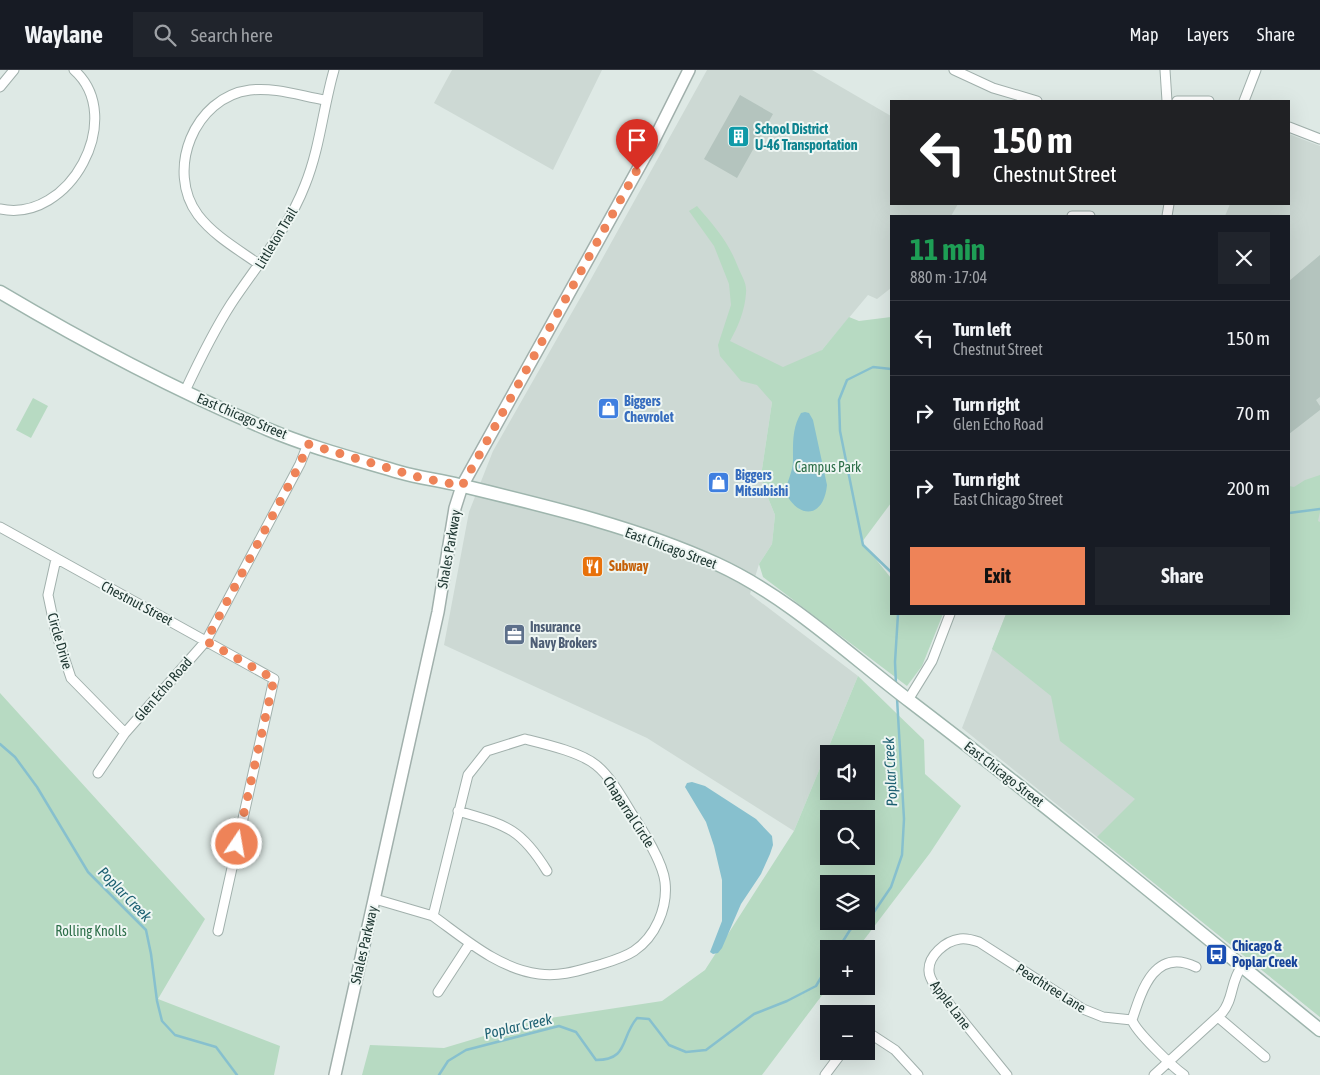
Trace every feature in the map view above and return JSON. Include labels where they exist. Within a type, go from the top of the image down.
[{"type":"main road","name":"East Chicago Street","points":[[0,292],[116,358],[270,431],[418,477],[462,486],[568,513],[671,545],[720,566],[768,593],[872,672],[1086,838],[1320,1030]]},
{"type":"street","points":[[0,87],[14,70]]},
{"type":"street","points":[[0,209],[21,210],[35,208],[48,202],[64,189],[83,162],[92,144],[94,115],[88,90],[74,70]]},
{"type":"street","name":"Littleton Trail","points":[[185,391],[215,330],[284,228],[305,185],[315,154],[325,100],[334,70]]},
{"type":"street","name":"Shales Parkway","points":[[335,1075],[438,612],[455,508],[462,486],[653,142],[689,70]]},
{"type":"street","points":[[954,70],[993,88],[1034,100]]},
{"type":"street","points":[[1165,70],[1167,100]]},
{"type":"street","points":[[1244,100],[1256,70]]},
{"type":"street","points":[[260,265],[206,224],[190,201],[186,188],[184,164],[191,137],[199,123],[212,109],[236,94],[249,90],[279,91],[325,100]]},
{"type":"street","points":[[1290,127],[1320,139]]},
{"type":"street","name":"Glen Echo Road","points":[[98,774],[125,733],[206,641],[300,464],[308,444]]},
{"type":"street","name":"Chestnut Street","points":[[0,527],[274,679],[218,931]]},
{"type":"street","name":"Circle Drive","points":[[56,559],[48,595],[56,633],[71,678],[125,733]]},
{"type":"street","points":[[908,700],[932,661],[950,615]]},
{"type":"street","name":"Chaparral Circle","points":[[375,899],[433,916],[470,943],[506,965],[538,974],[568,975],[633,952],[652,934],[662,910],[665,882],[655,853],[644,833],[615,788],[596,764],[557,746],[525,740],[486,751],[468,775],[433,916]]},
{"type":"street","points":[[458,811],[497,822],[517,833],[533,848],[548,871]]},
{"type":"street","name":"Peachtree Lane","points":[[960,938],[979,942],[1093,1014],[1115,1020],[1132,1020]]},
{"type":"street","name":"Apple Lane","points":[[960,938],[944,945],[935,954],[928,969],[929,975],[937,989],[1007,1075]]},
{"type":"street","points":[[438,992],[470,943]]},
{"type":"street","points":[[1184,1075],[1168,1062],[1132,1020],[1147,983],[1162,964],[1179,960],[1196,967]]},
{"type":"street","points":[[1154,1075],[1226,1008],[1234,979],[1242,966]]},
{"type":"street","points":[[1218,1017],[1265,1058]]},
{"type":"street","points":[[875,1038],[895,1050],[918,1075]]},
{"type":"street","points":[[825,1075],[836,1060]]},
{"type":"shaded area","points":[[452,70],[602,70],[553,170],[434,103]]},
{"type":"shaded area","points":[[707,70],[812,70],[890,115],[890,205],[957,205],[952,215],[890,215],[890,289],[877,299],[868,295],[822,350],[772,402],[761,476],[775,515],[772,544],[759,564],[750,594],[858,676],[830,745],[820,745],[820,768],[794,831],[647,738],[444,645],[469,512],[493,451]]},
{"type":"shaded area","points":[[1290,134],[1320,146],[1320,1017],[962,728],[1006,615],[1290,615],[1290,215],[1225,215],[1230,205],[1290,205]]},
{"type":"green space","name":"Campus Park","points":[[697,206],[715,228],[734,258],[746,286],[743,312],[730,341],[783,367],[822,350],[849,317],[859,321],[890,317],[890,504],[862,542],[890,577],[890,615],[943,615],[922,666],[907,686],[763,577],[759,564],[772,544],[775,515],[761,476],[772,402],[757,385],[741,381],[720,356],[718,345],[731,305],[729,284],[714,246],[689,211]]},
{"type":"green space","points":[[33,398],[48,406],[31,438],[16,430]]},
{"type":"green space","points":[[1320,475],[1320,512],[1318,521],[1320,522],[1320,1017],[1097,837],[1135,799],[1060,741],[1051,696],[992,649],[1006,615],[1290,615],[1290,486],[1294,487],[1305,480]]},
{"type":"green space","points":[[858,676],[924,740],[925,774],[961,806],[930,853],[875,925],[875,875],[820,875],[820,930],[871,930],[864,940],[820,940],[820,995],[822,995],[762,1075],[362,1075],[370,1045],[444,1048],[537,1020],[662,1001],[705,970],[794,831],[820,768],[820,800],[875,800],[875,745],[830,745]]},
{"type":"green space","name":"Rolling Knolls","points":[[0,693],[205,919],[158,999],[280,1046],[274,1075],[0,1075]]},
{"type":"water","points":[[801,413],[809,413],[813,420],[827,485],[821,504],[811,511],[797,508],[785,492],[793,465],[796,424]]},
{"type":"water","points":[[692,782],[705,786],[756,819],[772,836],[773,845],[761,874],[741,904],[722,948],[718,953],[713,954],[710,952],[722,921],[722,880],[706,822],[685,787],[687,783]]},
{"type":"building","name":"School District U-46 Transportation","points":[[740,95],[773,114],[737,178],[704,159]]},
{"type":"building","points":[[1320,255],[1320,397],[1316,400],[1320,410],[1290,433],[1290,280]]},
{"type":"waterway","name":"Poplar Creek","points":[[890,369],[873,367],[847,380],[839,400],[840,431],[863,545],[890,571]]},
{"type":"waterway","name":"Poplar Creek","points":[[1290,513],[1320,509]]},
{"type":"waterway","name":"Poplar Creek","points":[[896,685],[895,662],[898,615]]},
{"type":"waterway","name":"Poplar Creek","points":[[875,911],[891,887],[902,855],[904,819],[897,698]]},
{"type":"waterway","name":"Poplar Creek","points":[[0,744],[15,757],[37,787],[88,872],[146,930],[162,1021],[175,1035],[216,1047],[237,1075]]},
{"type":"waterway","name":"Poplar Creek","points":[[844,940],[850,930]]},
{"type":"waterway","name":"Poplar Creek","points":[[439,1075],[448,1061],[466,1050],[559,1026],[576,1032],[596,1060],[607,1059],[619,1052],[637,1018],[649,1019],[669,1045],[686,1052],[706,1050],[754,1014],[787,1001],[816,986],[820,979]]},
{"type":"place","name":"School District U-46 Transportation","points":[[739,137]]},
{"type":"place","name":"Biggers Chevrolet","points":[[608,409]]},
{"type":"place","name":"Biggers Mitsubishi","points":[[719,483]]},
{"type":"place","name":"Subway","points":[[593,566]]},
{"type":"place","name":"Insurance Navy Brokers","points":[[514,635]]},
{"type":"place","name":"Chicago & Poplar Creek","points":[[1216,954]]},
{"type":"route","points":[[237,844],[274,679],[206,641],[300,464],[308,444],[418,477],[462,486],[637,170]]}]
